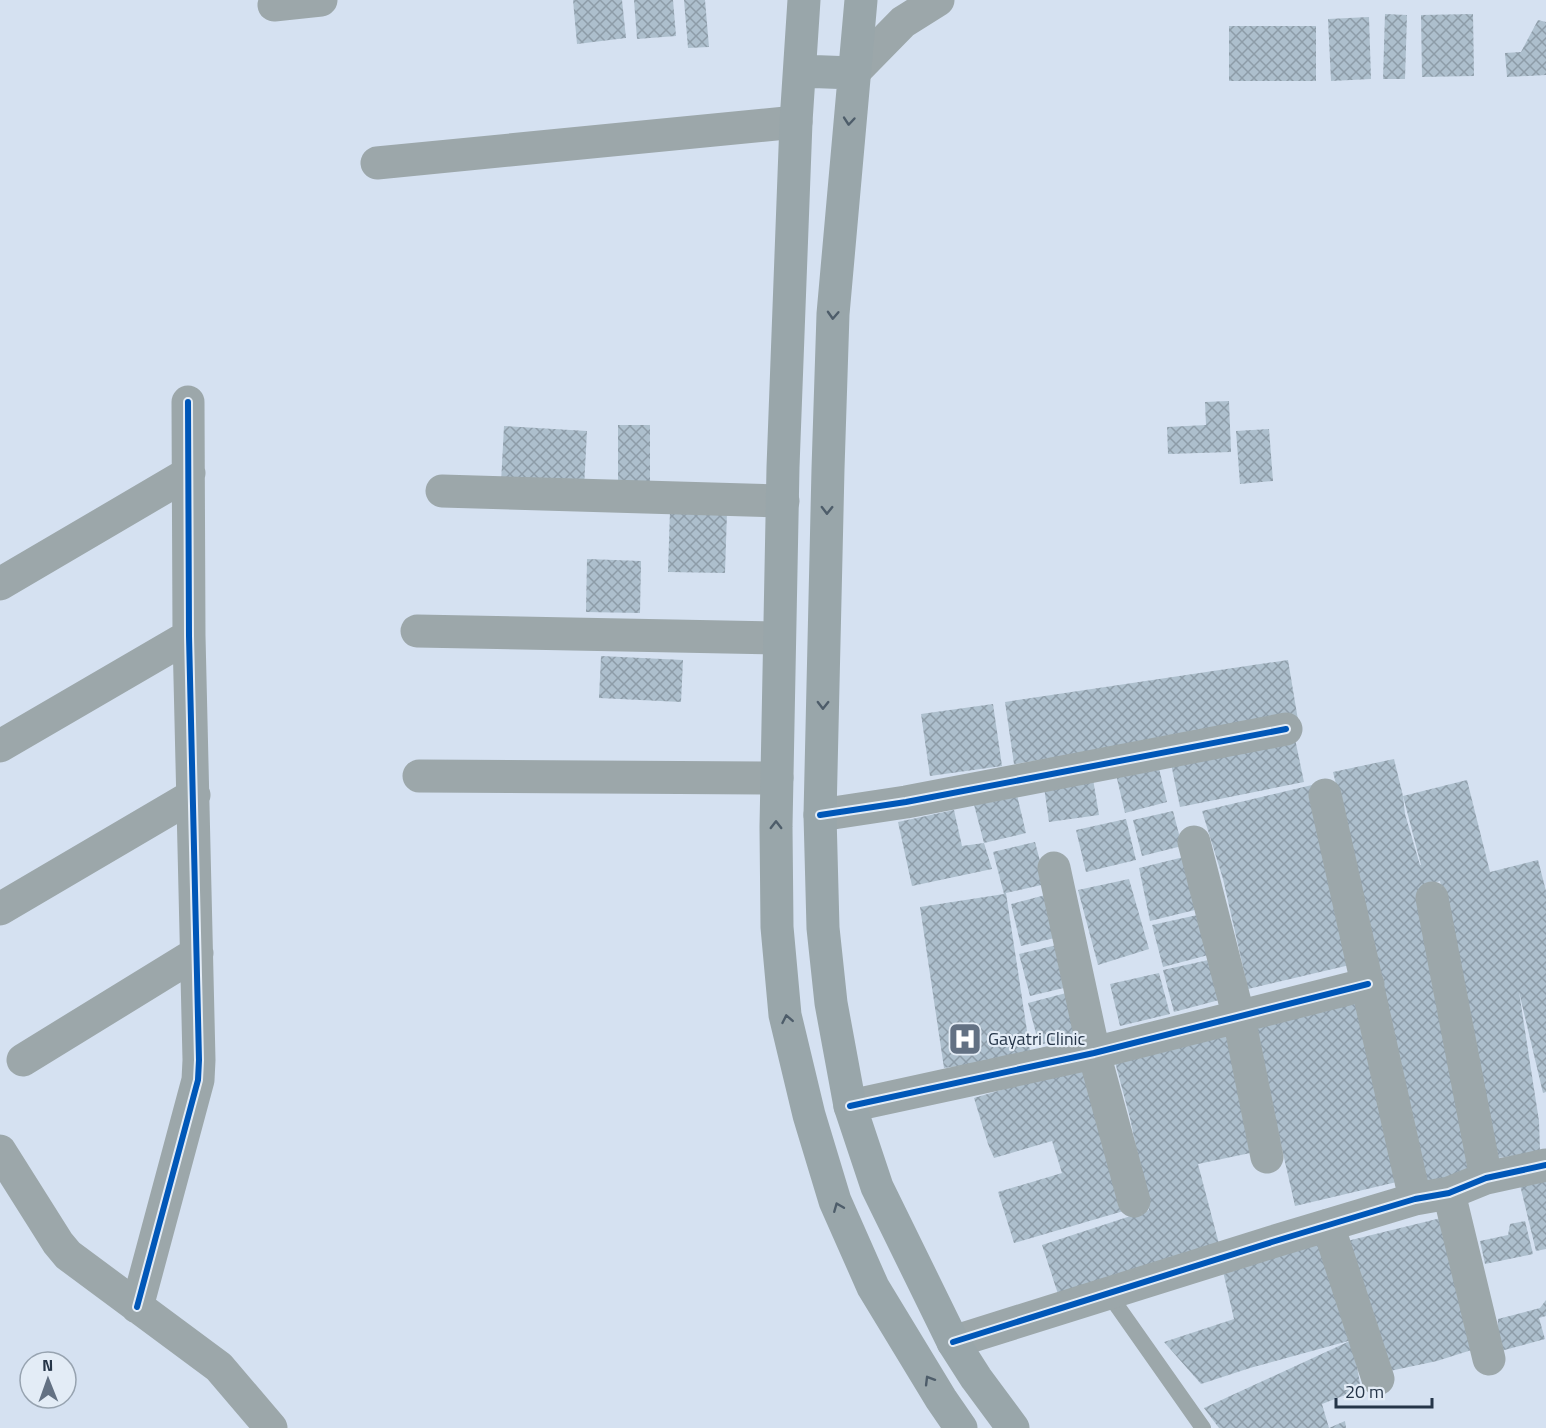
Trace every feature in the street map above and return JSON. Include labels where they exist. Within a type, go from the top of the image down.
[{"type":"main road","points":[[804,0],[796,122],[779,638],[777,927],[784,1004],[809,1115],[835,1201],[873,1287],[961,1428]]},
{"type":"main road","points":[[861,0],[833,314],[820,815],[823,928],[831,1003],[850,1106],[877,1187],[953,1341],[976,1378],[1013,1428]]},
{"type":"main road","points":[[800,71],[853,73]]},
{"type":"street","points":[[274,5],[321,0]]},
{"type":"street","points":[[853,73],[903,22],[938,0]]},
{"type":"street","points":[[377,163],[796,122]]},
{"type":"street","points":[[137,1307],[198,1080],[200,1060],[189,636],[188,402]]},
{"type":"street","points":[[0,584],[189,473]]},
{"type":"street","points":[[442,491],[783,501]]},
{"type":"street","points":[[417,631],[779,638]]},
{"type":"street","points":[[0,746],[189,636]]},
{"type":"street","points":[[820,815],[906,802],[1286,729]]},
{"type":"street","points":[[419,776],[777,778]]},
{"type":"street","points":[[0,909],[194,795]]},
{"type":"street","points":[[1325,795],[1415,1199]]},
{"type":"street","points":[[1194,842],[1239,1018],[1267,1157]]},
{"type":"street","points":[[1054,868],[1094,1053],[1134,1201]]},
{"type":"street","points":[[1432,898],[1486,1178]]},
{"type":"street","points":[[23,1060],[197,953]]},
{"type":"street","points":[[850,1106],[1094,1053],[1368,984]]},
{"type":"street","points":[[0,1151],[63,1249],[83,1267],[219,1367],[271,1428]]},
{"type":"street","points":[[953,1341],[1415,1199],[1449,1193],[1486,1178],[1546,1166]]},
{"type":"street","points":[[1449,1193],[1490,1359]]},
{"type":"street","points":[[1328,1225],[1378,1379]]},
{"type":"lane","points":[[1108,1293],[1203,1428]]},
{"type":"building","points":[[573,0],[622,0],[626,38],[577,44]]},
{"type":"building","points":[[634,0],[673,0],[676,36],[637,39]]},
{"type":"building","points":[[684,0],[705,0],[709,47],[688,48]]},
{"type":"building","points":[[1385,14],[1407,15],[1405,79],[1383,79]]},
{"type":"building","points":[[1473,14],[1474,76],[1422,77],[1421,15]]},
{"type":"building","points":[[1369,17],[1371,79],[1331,81],[1328,19]]},
{"type":"building","points":[[1538,20],[1546,22],[1546,75],[1507,77],[1505,53],[1521,52]]},
{"type":"building","points":[[1229,26],[1316,26],[1316,81],[1229,81]]},
{"type":"building","points":[[1229,401],[1231,452],[1168,454],[1167,427],[1206,425],[1205,402]]},
{"type":"building","points":[[618,425],[650,425],[650,486],[618,487]]},
{"type":"building","points":[[504,426],[587,431],[584,487],[501,483]]},
{"type":"building","points":[[1269,429],[1273,481],[1240,484],[1236,431]]},
{"type":"building","points":[[670,510],[727,512],[725,573],[668,572]]},
{"type":"building","points":[[587,559],[641,561],[640,613],[586,612]]},
{"type":"building","points":[[601,656],[683,660],[681,702],[599,698]]},
{"type":"building","points":[[1288,660],[1298,720],[1014,764],[1005,702]]},
{"type":"building","points":[[993,704],[1002,766],[930,776],[921,714]]},
{"type":"building","points":[[1294,734],[1304,782],[1180,807],[1170,759]]},
{"type":"building","points":[[1394,759],[1403,796],[1467,780],[1490,872],[1538,860],[1546,891],[1546,1092],[1543,1093],[1519,992],[1539,1121],[1540,1152],[1498,1158],[1440,881],[1426,886],[1475,1174],[1421,1185],[1347,828],[1333,772]],"holes":[[[1403,796],[1421,865],[1405,814]]]},
{"type":"building","points":[[1157,760],[1167,802],[1125,813],[1115,770]]},
{"type":"building","points":[[1092,773],[1099,815],[1049,822],[1043,780]]},
{"type":"building","points":[[1312,785],[1354,964],[1248,989],[1223,879],[1202,811]]},
{"type":"building","points":[[1016,791],[1026,833],[984,843],[973,801]]},
{"type":"building","points":[[954,810],[962,846],[984,843],[992,869],[912,886],[898,822]]},
{"type":"building","points":[[1173,811],[1182,846],[1142,856],[1133,820]]},
{"type":"building","points":[[1126,819],[1136,860],[1086,872],[1076,830]]},
{"type":"building","points":[[1035,842],[1046,884],[1006,893],[1031,1057],[944,1068],[920,907],[1004,894],[993,852]]},
{"type":"building","points":[[1188,856],[1199,909],[1150,921],[1139,868]]},
{"type":"building","points":[[1129,879],[1149,949],[1098,965],[1078,890]]},
{"type":"building","points":[[1053,893],[1063,936],[1021,946],[1011,904]]},
{"type":"building","points":[[1202,914],[1212,954],[1163,967],[1152,925]]},
{"type":"building","points":[[1061,944],[1072,986],[1030,996],[1019,954]]},
{"type":"building","points":[[1213,959],[1223,999],[1174,1012],[1163,970]]},
{"type":"building","points":[[1159,973],[1170,1014],[1120,1026],[1110,984]]},
{"type":"building","points":[[1070,992],[1081,1034],[1039,1045],[1028,1003]]},
{"type":"building","points":[[1359,1002],[1401,1181],[1295,1206],[1270,1096],[1249,1028]]},
{"type":"building","points":[[1229,1030],[1255,1152],[1198,1164],[1219,1244],[1058,1294],[1042,1245],[1149,1210],[1130,1118],[1115,1062]]},
{"type":"building","points":[[1086,1065],[1127,1210],[1014,1243],[998,1192],[1062,1173],[1052,1141],[994,1158],[974,1098]]},
{"type":"building","points":[[1546,1179],[1546,1249],[1536,1251],[1520,1185]]},
{"type":"building","points":[[1445,1217],[1481,1347],[1437,1361],[1385,1372],[1343,1242]]},
{"type":"building","points":[[1525,1221],[1533,1254],[1485,1264],[1480,1241],[1508,1235],[1510,1224]]},
{"type":"building","points":[[1321,1238],[1352,1340],[1201,1384],[1164,1342],[1234,1319],[1222,1267]]},
{"type":"building","points":[[1546,1300],[1546,1316],[1539,1318],[1545,1339],[1497,1352],[1498,1319],[1540,1308]]},
{"type":"building","points":[[1352,1340],[1361,1389],[1322,1404],[1329,1428],[1219,1428],[1204,1408]]},
{"type":"building","points":[[1345,1421],[1346,1428],[1329,1428]]},
{"type":"cycle path","points":[[137,1307],[198,1080],[189,636],[188,402]]},
{"type":"cycle path","points":[[820,815],[906,802],[1286,729]]},
{"type":"cycle path","points":[[850,1106],[1094,1053],[1368,984]]},
{"type":"cycle path","points":[[953,1342],[1415,1199],[1449,1193],[1486,1178],[1546,1165]]},
{"type":"place","name":"Gayatri Clinic","points":[[965,1039]]}]
